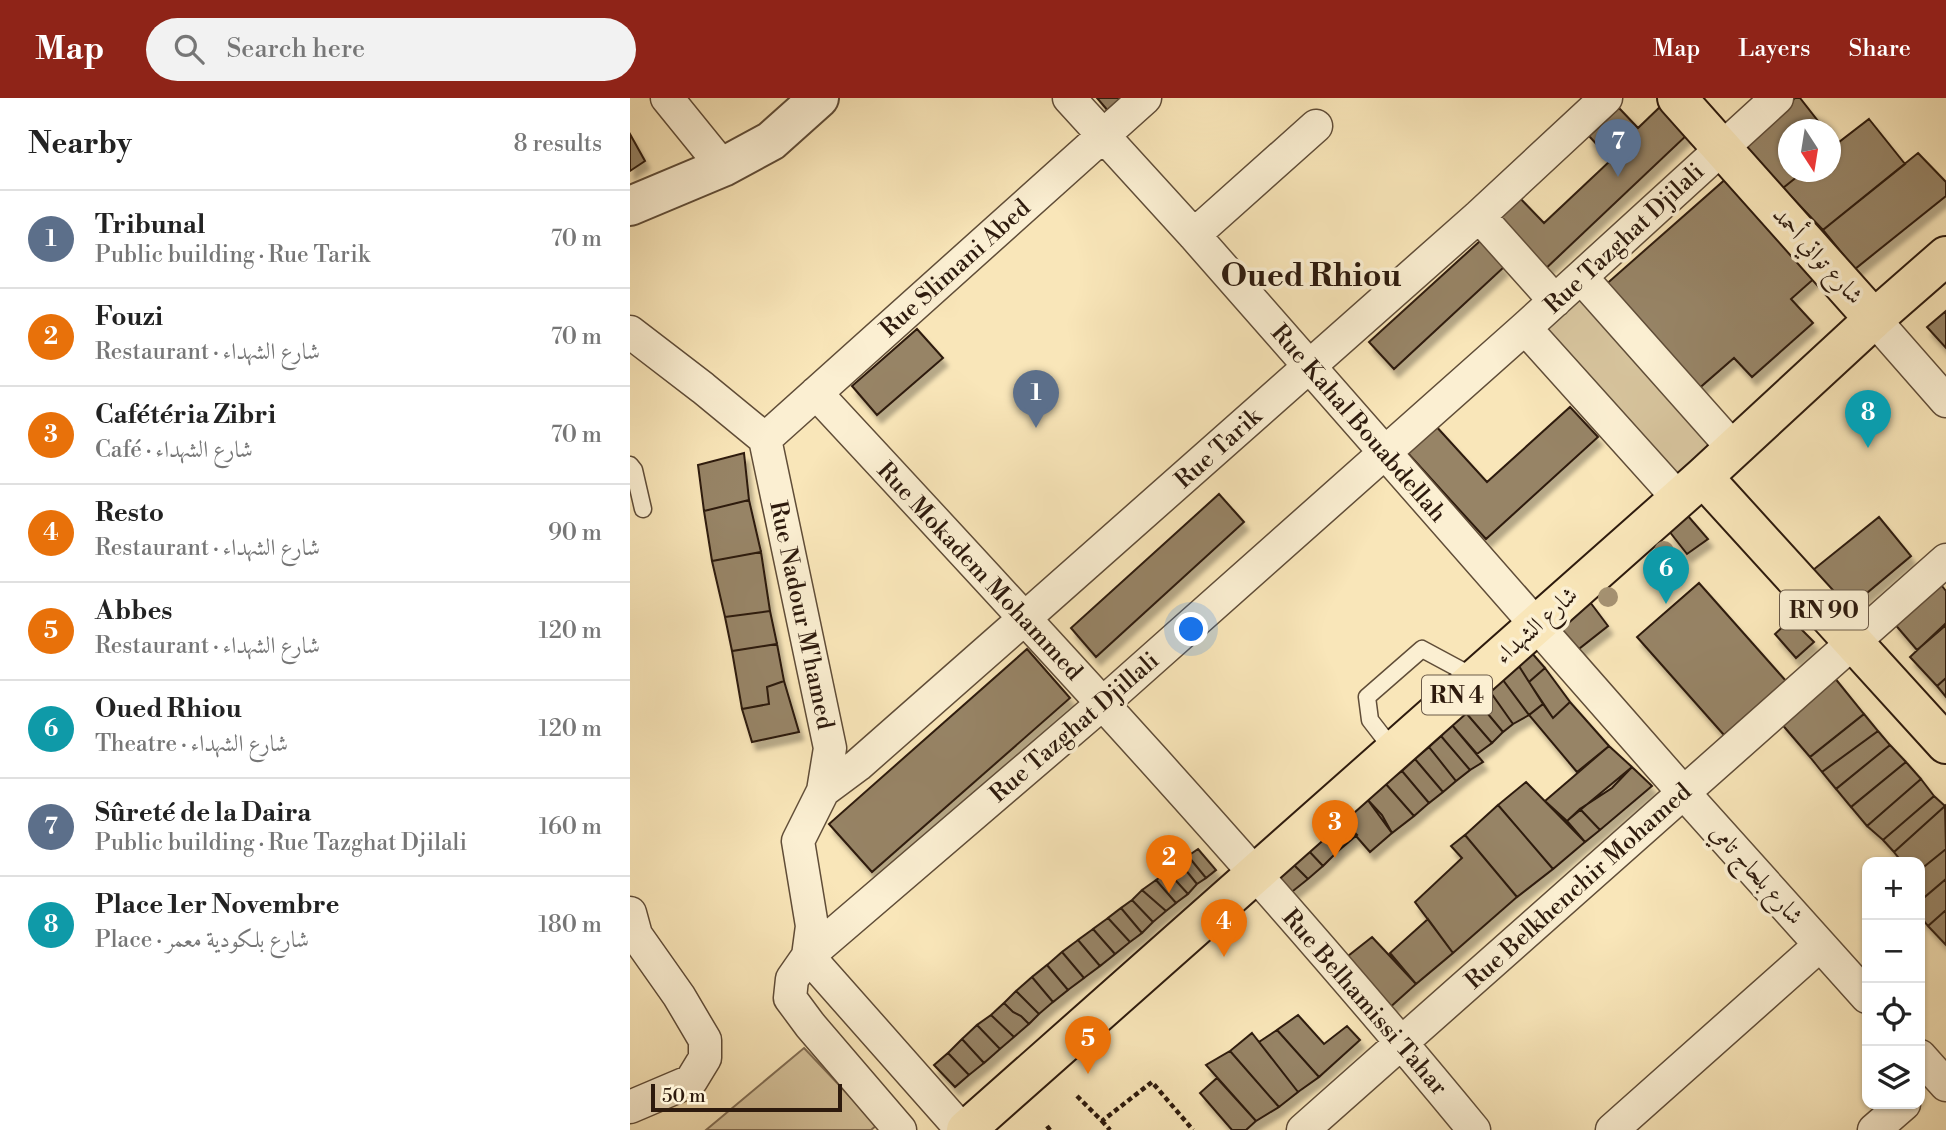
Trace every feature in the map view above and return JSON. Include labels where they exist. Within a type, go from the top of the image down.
[{"type":"main road","name":"شارع تواتي أحمد","points":[[1678,98],[1874,319]]},
{"type":"main road","name":"شارع الشهداء","points":[[964,1130],[1394,751],[1946,256]]},
{"type":"main road","name":"RN 90","points":[[1690,487],[1854,643],[1946,744]]},
{"type":"street","points":[[667,98],[723,167]]},
{"type":"street","points":[[630,206],[723,167],[771,141],[819,98]]},
{"type":"street","name":"Rue Kahal Bouabdellah","points":[[1069,98],[1194,235],[1536,624]]},
{"type":"street","name":"Rue Slimani Abed","points":[[765,439],[1145,98]]},
{"type":"street","name":"Rue Tarik","points":[[823,791],[858,765],[1310,366],[1479,216],[1606,98]]},
{"type":"street","points":[[1723,147],[1777,98]]},
{"type":"street","points":[[1194,235],[1316,126]]},
{"type":"street","name":"Rue Tazghat Djilali","points":[[1525,328],[1723,147]]},
{"type":"street","points":[[1479,216],[1555,301]]},
{"type":"street","points":[[1581,276],[1734,448]]},
{"type":"street","points":[[1874,319],[1946,401]]},
{"type":"street","points":[[1525,328],[1690,487]]},
{"type":"street","name":"Rue Tazghat Djillali","points":[[808,956],[1102,704],[1525,328]]},
{"type":"street","points":[[630,332],[765,439]]},
{"type":"street","name":"Rue Mokadem Mohammed","points":[[816,393],[1025,618],[1255,874]]},
{"type":"street","name":"Rue Nadour M'hamed","points":[[765,439],[830,748],[823,791],[798,841],[812,926],[808,956],[792,979],[790,998],[818,1035],[900,1130]]},
{"type":"street","name":"Rue Belkhenchir Mohamed","points":[[1303,1130],[1946,560]]},
{"type":"street","name":"شارع بلحاج تامي","points":[[1536,624],[1862,991]]},
{"type":"street","name":"Rue Belhamissi Tahar","points":[[1255,874],[1403,1043],[1474,1130]]},
{"type":"street","points":[[630,913],[636,935],[679,996],[705,1040],[705,1058],[691,1082],[630,1107]]},
{"type":"street","points":[[1612,1130],[1820,945]]},
{"type":"street","points":[[808,956],[964,1130]]},
{"type":"street","points":[[1874,1130],[1897,1109]]},
{"type":"lane","points":[[630,466],[634,470],[643,509]]},
{"type":"lane","points":[[1394,751],[1370,720],[1367,697],[1422,649],[1476,678]]},
{"type":"path","points":[[1102,1121],[1152,1082],[1193,1130]]},
{"type":"path","points":[[1077,1096],[1111,1130]]},
{"type":"shaded area","points":[[1581,295],[1714,443],[1675,478],[1542,330]]},
{"type":"shaded area","points":[[804,1048],[877,1125],[871,1130],[706,1130]]},
{"type":"building","points":[[1097,98],[1126,98],[1109,112]]},
{"type":"building","points":[[1795,98],[1800,98],[1816,119],[1778,119],[1778,182],[1790,182],[1783,188],[1745,146]]},
{"type":"building","points":[[1664,103],[1689,133],[1541,273],[1490,218],[1516,194],[1544,223],[1611,160],[1589,136],[1619,108],[1638,128]]},
{"type":"building","points":[[1869,119],[1905,164],[1823,230],[1783,188],[1790,182],[1841,182],[1841,141]]},
{"type":"building","points":[[630,134],[645,161],[630,171]]},
{"type":"building","points":[[1918,153],[1946,182],[1946,196],[1855,269],[1823,230]]},
{"type":"building","points":[[1728,177],[1817,276],[1791,299],[1813,323],[1752,377],[1734,358],[1696,391],[1603,287]]},
{"type":"building","points":[[1480,241],[1504,267],[1394,369],[1369,342]]},
{"type":"building","points":[[1946,311],[1946,348],[1927,327]]},
{"type":"building","points":[[917,329],[943,358],[877,415],[852,386]]},
{"type":"building","points":[[1570,407],[1598,437],[1486,539],[1405,450],[1434,424],[1487,482]]},
{"type":"building","points":[[744,453],[749,500],[704,511],[698,465]]},
{"type":"building","points":[[1219,494],[1244,522],[1096,657],[1071,628]]},
{"type":"building","points":[[749,500],[761,552],[712,561],[704,511]]},
{"type":"building","points":[[1688,516],[1708,539],[1687,554],[1669,531]]},
{"type":"building","points":[[1879,517],[1911,556],[1843,613],[1808,574]]},
{"type":"building","points":[[761,552],[770,611],[725,617],[712,561]]},
{"type":"building","points":[[1938,581],[1946,591],[1946,625],[1917,650],[1893,622]]},
{"type":"building","points":[[1699,583],[1786,681],[1724,735],[1637,637]]},
{"type":"building","points":[[1590,602],[1608,626],[1575,652],[1557,629]]},
{"type":"building","points":[[770,611],[777,644],[732,651],[725,617]]},
{"type":"building","points":[[1791,619],[1814,642],[1796,658],[1775,634]]},
{"type":"building","points":[[1946,623],[1946,678],[1937,686],[1910,657]]},
{"type":"building","points":[[777,644],[784,681],[767,687],[769,704],[742,709],[732,651]]},
{"type":"building","points":[[1027,649],[1070,698],[872,872],[829,824]]},
{"type":"building","points":[[1531,652],[1545,668],[1529,682],[1517,663]]},
{"type":"building","points":[[1517,663],[1543,704],[1529,715],[1503,680]]},
{"type":"building","points":[[1545,668],[1570,702],[1553,718],[1529,682]]},
{"type":"building","points":[[1834,677],[1864,714],[1810,757],[1780,722]]},
{"type":"building","points":[[1946,678],[1946,697],[1937,686]]},
{"type":"building","points":[[1503,680],[1529,715],[1513,724],[1489,690]]},
{"type":"building","points":[[784,681],[799,732],[752,742],[742,709],[769,704],[767,687]]},
{"type":"building","points":[[1489,690],[1513,724],[1503,732],[1478,702]]},
{"type":"building","points":[[1478,702],[1503,732],[1492,743],[1466,713]]},
{"type":"building","points":[[1570,702],[1609,746],[1577,772],[1529,715],[1543,704],[1553,718]]},
{"type":"building","points":[[1466,713],[1492,743],[1477,754],[1452,725]]},
{"type":"building","points":[[1864,714],[1878,731],[1822,772],[1810,757]]},
{"type":"building","points":[[1452,725],[1483,762],[1470,770],[1441,736]]},
{"type":"building","points":[[1878,731],[1890,745],[1836,789],[1822,772]]},
{"type":"building","points":[[1441,736],[1470,770],[1456,781],[1429,747]]},
{"type":"building","points":[[1890,745],[1906,762],[1851,807],[1836,789]]},
{"type":"building","points":[[1609,746],[1632,767],[1567,821],[1545,801]]},
{"type":"building","points":[[1429,747],[1456,781],[1443,792],[1415,759]]},
{"type":"building","points":[[1415,759],[1443,792],[1429,803],[1402,771]]},
{"type":"building","points":[[1906,762],[1921,779],[1867,826],[1851,807]]},
{"type":"building","points":[[1632,767],[1652,786],[1600,830],[1580,809],[1612,788]]},
{"type":"building","points":[[1402,771],[1429,803],[1414,816],[1385,783]]},
{"type":"building","points":[[1921,779],[1934,796],[1883,840],[1867,826]]},
{"type":"building","points":[[1526,782],[1585,842],[1553,869],[1498,805]]},
{"type":"building","points":[[1385,783],[1414,816],[1392,833],[1367,799]]},
{"type":"building","points":[[1934,796],[1945,806],[1894,852],[1883,840]]},
{"type":"building","points":[[1367,799],[1382,815],[1392,833],[1370,852],[1342,820]]},
{"type":"building","points":[[1498,805],[1553,869],[1517,897],[1465,835]]},
{"type":"building","points":[[1945,806],[1946,849],[1925,866],[1925,857],[1898,857],[1894,852]]},
{"type":"building","points":[[1580,809],[1600,830],[1585,842],[1567,821]]},
{"type":"building","points":[[1342,820],[1357,835],[1338,851],[1324,835]]},
{"type":"building","points":[[1324,835],[1338,851],[1323,866],[1307,849]]},
{"type":"building","points":[[1465,835],[1517,897],[1453,953],[1415,902],[1462,858],[1451,846]]},
{"type":"building","points":[[1198,849],[1216,870],[1206,878],[1188,856]]},
{"type":"building","points":[[1307,849],[1323,866],[1308,879],[1290,861]]},
{"type":"building","points":[[1946,849],[1946,879],[1925,897],[1925,866]]},
{"type":"building","points":[[1188,856],[1206,878],[1197,884],[1180,863]]},
{"type":"building","points":[[1290,861],[1308,879],[1288,895],[1272,877]]},
{"type":"building","points":[[1180,863],[1197,884],[1188,894],[1168,872]]},
{"type":"building","points":[[1168,872],[1188,894],[1176,903],[1156,880]]},
{"type":"building","points":[[1946,879],[1946,910],[1928,926],[1925,922],[1925,897]]},
{"type":"building","points":[[1156,880],[1176,903],[1166,911],[1142,890]]},
{"type":"building","points":[[1142,890],[1166,911],[1153,922],[1132,900]]},
{"type":"building","points":[[1132,900],[1153,922],[1142,933],[1121,908]]},
{"type":"building","points":[[1121,908],[1142,933],[1130,942],[1108,918]]},
{"type":"building","points":[[1946,910],[1946,945],[1928,926]]},
{"type":"building","points":[[1108,918],[1130,942],[1115,954],[1093,929]]},
{"type":"building","points":[[1428,919],[1453,953],[1416,984],[1390,953]]},
{"type":"building","points":[[1093,929],[1115,954],[1100,966],[1078,940]]},
{"type":"building","points":[[1372,937],[1416,984],[1387,1010],[1343,960]]},
{"type":"building","points":[[1078,940],[1100,966],[1084,978],[1062,952]]},
{"type":"building","points":[[1062,952],[1084,978],[1068,990],[1047,965]]},
{"type":"building","points":[[1047,965],[1068,990],[1053,1002],[1032,977]]},
{"type":"building","points":[[1032,977],[1053,1002],[1039,1014],[1016,991]]},
{"type":"building","points":[[1016,991],[1039,1014],[1029,1024],[1004,1003]]},
{"type":"building","points":[[1004,1003],[1029,1024],[1014,1037],[991,1015]]},
{"type":"building","points":[[991,1015],[1014,1037],[1000,1049],[977,1025]]},
{"type":"building","points":[[1298,1015],[1324,1044],[1347,1026],[1360,1040],[1319,1077],[1277,1030]]},
{"type":"building","points":[[977,1025],[1000,1049],[984,1063],[962,1039]]},
{"type":"building","points":[[1277,1030],[1319,1077],[1298,1092],[1259,1042]]},
{"type":"building","points":[[1252,1033],[1298,1092],[1279,1107],[1230,1051]]},
{"type":"building","points":[[962,1039],[984,1063],[969,1075],[948,1053]]},
{"type":"building","points":[[1230,1051],[1279,1107],[1256,1121],[1206,1065]]},
{"type":"building","points":[[948,1053],[969,1075],[955,1087],[934,1065]]},
{"type":"building","points":[[1217,1078],[1256,1121],[1246,1130],[1232,1130],[1200,1093]]},
{"type":"place","name":"Sûreté de la Daira","points":[[1618,177]]},
{"type":"place","name":"Tribunal","points":[[1036,428]]},
{"type":"place","name":"Place 1er Novembre","points":[[1868,448]]},
{"type":"place","name":"Oued Rhiou","points":[[1666,604]]},
{"type":"place","name":"Cafétéria Zibri","points":[[1335,858]]},
{"type":"place","name":"Fouzi","points":[[1169,893]]},
{"type":"place","name":"Resto","points":[[1224,957]]},
{"type":"place","name":"Abbes","points":[[1088,1074]]},
{"type":"district","name":"Oued Rhiou","points":[[1311,275]]}]
